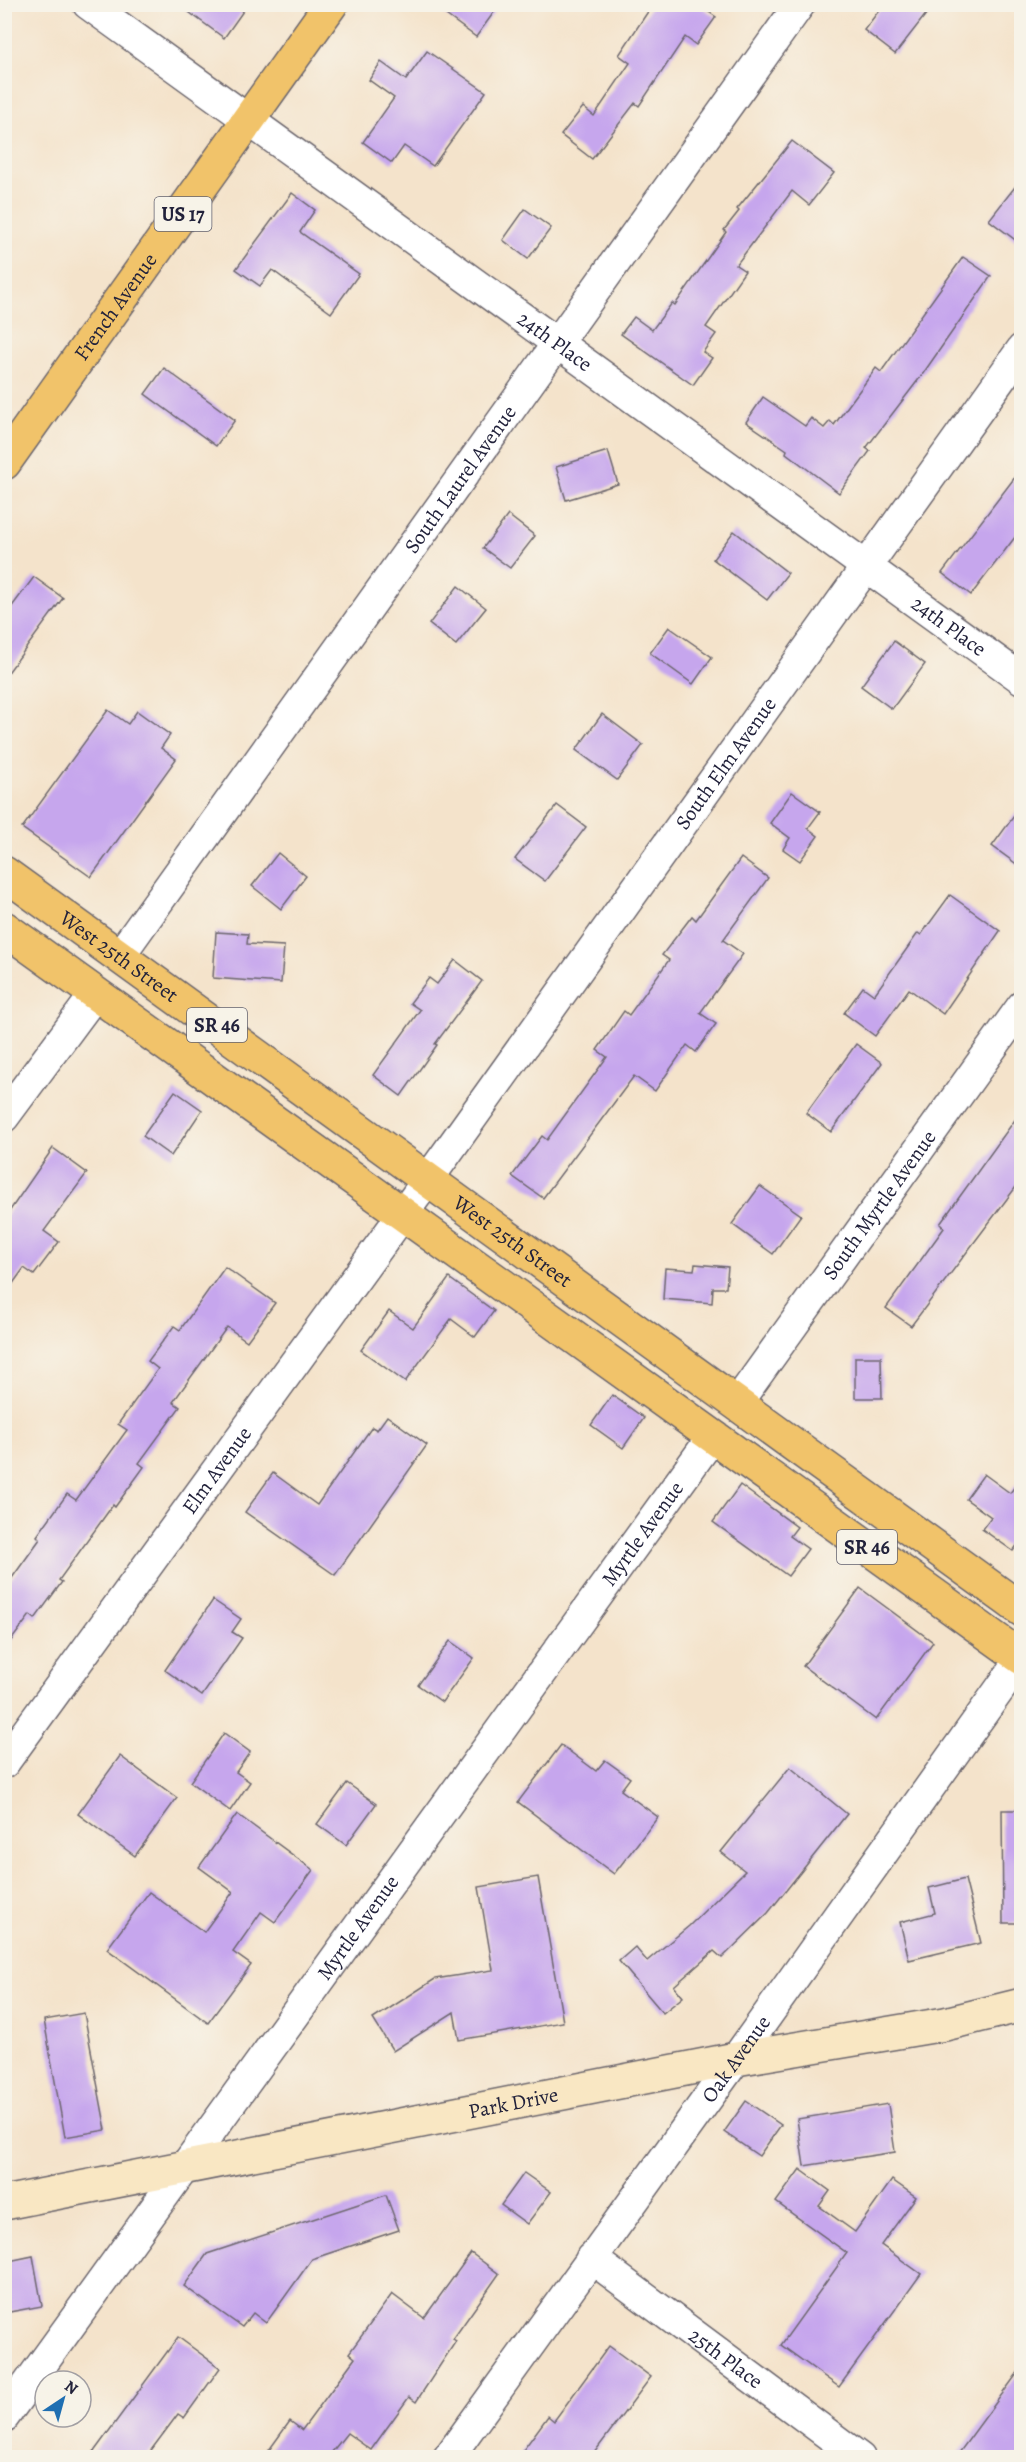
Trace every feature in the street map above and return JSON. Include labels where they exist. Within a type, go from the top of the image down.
[{"type":"main road","name":"French Avenue","points":[[4,463],[331,4]]},
{"type":"main road","name":"West 25th Street","points":[[4,873],[429,1178],[1022,1610]]},
{"type":"main road","name":"West 25th Street","points":[[4,928],[1022,1658]]},
{"type":"main road","points":[[713,1436],[752,1441],[838,1503],[885,1511]]},
{"type":"street","name":"24th Place","points":[[88,4],[1022,679]]},
{"type":"street","name":"South Laurel Avenue","points":[[120,955],[800,4]]},
{"type":"street","name":"South Elm Avenue","points":[[429,1178],[1022,349]]},
{"type":"street","points":[[4,1118],[96,993]]},
{"type":"street","name":"South Myrtle Avenue","points":[[736,1403],[1022,1006]]},
{"type":"street","name":"Elm Avenue","points":[[4,1763],[429,1178]]},
{"type":"street","name":"Myrtle Avenue","points":[[4,2417],[346,1947],[713,1436]]},
{"type":"street","name":"Oak Avenue","points":[[448,2457],[1022,1658]]},
{"type":"street","name":"Park Drive","points":[[4,2203],[736,2059],[945,2024],[1022,2005]]},
{"type":"street","name":"25th Place","points":[[591,2258],[860,2457]]},
{"type":"building","points":[[178,4],[248,4],[224,38]]},
{"type":"building","points":[[431,4],[500,4],[476,37]]},
{"type":"building","points":[[653,4],[697,4],[716,17],[696,45],[685,37],[639,106],[635,103],[592,159],[561,135],[583,107],[594,116],[630,63],[619,55]]},
{"type":"building","points":[[884,4],[934,4],[895,54],[864,30]]},
{"type":"building","points":[[427,51],[486,92],[433,166],[404,146],[392,163],[363,142],[394,98],[369,80],[381,62],[406,80]]},
{"type":"building","points":[[792,141],[834,173],[809,205],[792,191],[736,265],[745,271],[706,327],[716,334],[703,352],[712,358],[693,385],[621,334],[634,317],[652,330],[672,303],[675,305],[726,232],[724,230],[739,211],[737,209]]},
{"type":"building","points":[[1022,178],[1022,245],[989,220]]},
{"type":"building","points":[[292,193],[315,210],[300,232],[359,274],[331,313],[272,270],[260,286],[236,269]]},
{"type":"building","points":[[525,209],[551,228],[528,259],[503,240]]},
{"type":"building","points":[[963,257],[991,276],[922,375],[866,448],[870,451],[839,493],[786,453],[787,450],[746,422],[763,397],[805,426],[811,418],[824,428],[830,421],[834,425],[876,368],[881,372]]},
{"type":"building","points":[[164,368],[235,420],[216,446],[145,394]]},
{"type":"building","points":[[608,451],[618,484],[566,500],[556,467]]},
{"type":"building","points":[[1022,468],[1022,528],[971,595],[942,573]]},
{"type":"building","points":[[508,515],[535,536],[510,568],[483,548]]},
{"type":"building","points":[[734,531],[788,573],[767,600],[713,559]]},
{"type":"building","points":[[34,577],[63,598],[4,678],[4,617]]},
{"type":"building","points":[[458,586],[486,608],[456,645],[429,624]]},
{"type":"building","points":[[669,627],[712,657],[693,684],[650,653]]},
{"type":"building","points":[[894,641],[925,664],[892,709],[861,686]]},
{"type":"building","points":[[108,710],[128,724],[137,711],[170,735],[161,748],[176,759],[91,877],[22,828]]},
{"type":"building","points":[[602,714],[643,745],[617,780],[576,750]]},
{"type":"building","points":[[792,792],[820,812],[808,828],[818,836],[800,861],[783,849],[790,838],[770,823]]},
{"type":"building","points":[[557,805],[586,827],[545,881],[515,859]]},
{"type":"building","points":[[1022,805],[1022,868],[992,846]]},
{"type":"building","points":[[278,853],[306,876],[281,909],[252,886]]},
{"type":"building","points":[[741,858],[768,878],[723,940],[743,954],[700,1013],[716,1024],[696,1052],[687,1045],[655,1091],[634,1076],[543,1198],[512,1176],[542,1136],[547,1140],[607,1057],[597,1050],[624,1011],[629,1015],[669,960],[662,955],[692,916],[696,920]]},
{"type":"building","points":[[950,895],[1000,931],[943,1014],[909,989],[875,1036],[844,1013],[863,987],[874,995],[918,933],[921,935]]},
{"type":"building","points":[[216,932],[248,934],[247,944],[284,946],[281,983],[213,978]]},
{"type":"building","points":[[455,960],[482,981],[435,1044],[437,1045],[401,1096],[373,1075],[420,1010],[410,1003],[429,978],[437,984]]},
{"type":"building","points":[[856,1044],[882,1063],[831,1132],[806,1113]]},
{"type":"building","points":[[175,1091],[202,1110],[171,1156],[143,1136]]},
{"type":"building","points":[[1022,1110],[1022,1179],[911,1326],[886,1308],[944,1228],[940,1224]]},
{"type":"building","points":[[53,1148],[87,1173],[44,1231],[59,1242],[34,1275],[24,1268],[4,1296],[4,1219]]},
{"type":"building","points":[[760,1186],[801,1215],[773,1254],[732,1224]]},
{"type":"building","points":[[695,1264],[728,1267],[726,1288],[713,1288],[712,1303],[663,1299],[665,1268],[694,1270]]},
{"type":"building","points":[[225,1267],[275,1303],[247,1341],[227,1327],[173,1402],[180,1407],[139,1463],[144,1467],[115,1507],[113,1505],[59,1580],[62,1582],[35,1619],[30,1615],[4,1650],[4,1589],[40,1539],[37,1536],[67,1494],[76,1500],[127,1430],[118,1424],[158,1369],[148,1361],[174,1326],[180,1330]]},
{"type":"building","points":[[449,1278],[494,1311],[475,1337],[451,1319],[405,1382],[361,1350],[389,1311],[413,1328]]},
{"type":"building","points":[[855,1357],[881,1357],[882,1398],[855,1398]]},
{"type":"building","points":[[612,1395],[644,1418],[623,1448],[591,1425]]},
{"type":"building","points":[[387,1416],[427,1445],[335,1575],[245,1512],[273,1473],[317,1505],[372,1427],[377,1430]]},
{"type":"building","points":[[984,1474],[1010,1493],[1022,1477],[1022,1539],[1013,1551],[982,1529],[991,1517],[966,1499]]},
{"type":"building","points":[[740,1485],[797,1527],[790,1536],[808,1549],[788,1576],[713,1522]]},
{"type":"building","points":[[860,1588],[933,1642],[876,1720],[803,1666]]},
{"type":"building","points":[[213,1600],[241,1619],[232,1632],[242,1638],[202,1696],[165,1670]]},
{"type":"building","points":[[450,1641],[474,1658],[442,1702],[418,1685]]},
{"type":"building","points":[[224,1733],[250,1752],[236,1772],[250,1782],[230,1811],[190,1782]]},
{"type":"building","points":[[561,1745],[596,1771],[605,1760],[630,1778],[621,1790],[658,1817],[614,1874],[518,1802]]},
{"type":"building","points":[[120,1756],[177,1798],[135,1856],[78,1814]]},
{"type":"building","points":[[790,1767],[847,1814],[768,1913],[722,1958],[714,1951],[674,1986],[683,1997],[663,2013],[619,1961],[635,1947],[647,1961],[689,1926],[745,1871],[721,1852]]},
{"type":"building","points":[[347,1783],[376,1804],[346,1845],[317,1824]]},
{"type":"building","points":[[1002,1810],[1022,1810],[1022,1923],[1003,1923]]},
{"type":"building","points":[[237,1814],[313,1870],[275,1922],[261,1912],[233,1952],[251,1965],[208,2023],[107,1949],[149,1892],[204,1932],[233,1892],[199,1867]]},
{"type":"building","points":[[538,1877],[563,2022],[459,2040],[454,2012],[393,2051],[373,2019],[435,1979],[493,1970],[479,1887]]},
{"type":"building","points":[[965,1879],[981,1943],[909,1960],[900,1922],[935,1913],[929,1888]]},
{"type":"building","points":[[84,2013],[106,2130],[65,2137],[44,2020]]},
{"type":"building","points":[[746,2101],[781,2125],[759,2156],[724,2132]]},
{"type":"building","points":[[888,2104],[895,2152],[804,2166],[797,2119]]},
{"type":"building","points":[[800,2169],[830,2191],[819,2206],[855,2232],[892,2180],[916,2197],[881,2245],[921,2274],[839,2387],[781,2345],[847,2253],[776,2202]]},
{"type":"building","points":[[524,2173],[551,2192],[527,2224],[501,2205]]},
{"type":"building","points":[[386,2195],[399,2230],[312,2259],[266,2323],[253,2313],[242,2327],[184,2286],[207,2254]]},
{"type":"building","points":[[471,2253],[499,2274],[453,2339],[456,2341],[416,2402],[409,2397],[371,2450],[347,2433],[328,2457],[264,2457],[290,2421],[302,2430],[355,2358],[349,2353],[392,2294],[424,2318]]},
{"type":"building","points":[[33,2256],[42,2306],[4,2313],[4,2262]]},
{"type":"building","points":[[178,2337],[220,2368],[184,2418],[178,2414],[146,2457],[90,2457]]},
{"type":"building","points":[[609,2346],[651,2377],[591,2457],[518,2457],[548,2416],[554,2421]]},
{"type":"building","points":[[1022,2367],[1022,2457],[956,2457]]}]
